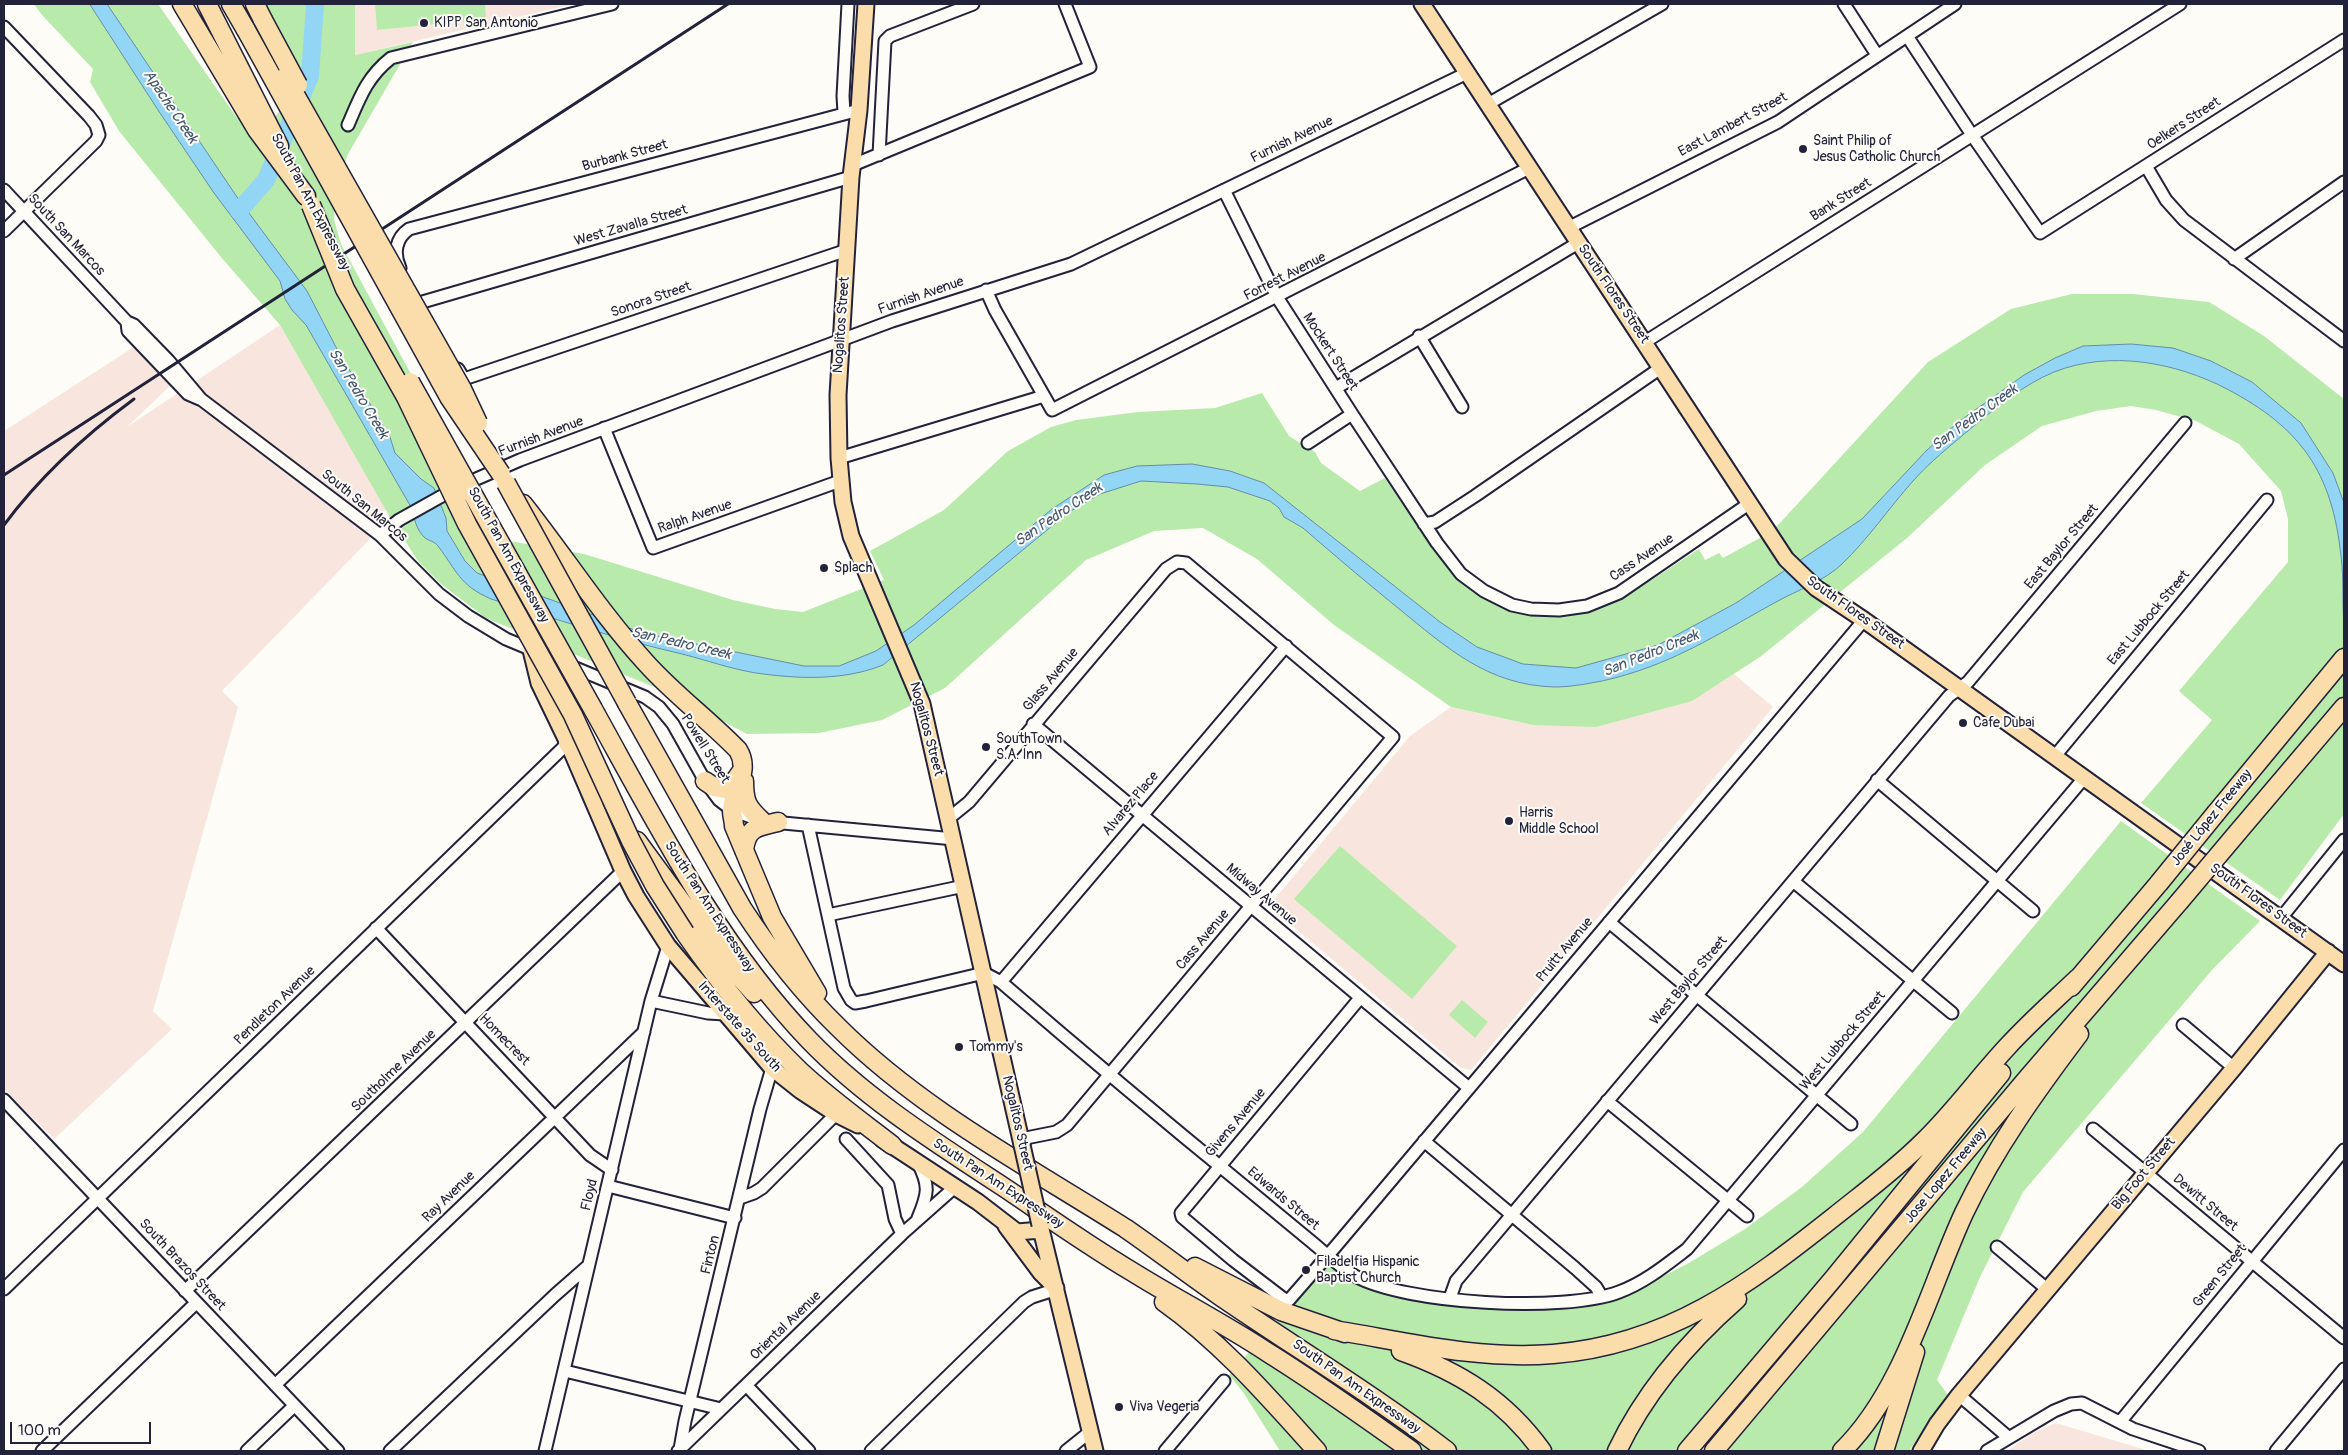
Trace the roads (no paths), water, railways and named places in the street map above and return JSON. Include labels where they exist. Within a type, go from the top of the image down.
[{"type":"highway","points":[[182,4],[218,45],[257,130],[309,200],[345,289],[406,397],[467,524],[574,715],[631,841],[655,886],[685,934],[727,991],[774,1044],[827,1094],[892,1145]]},
{"type":"highway","name":"South Pan Am Expressway","points":[[194,4],[218,45],[254,98],[379,328],[438,427],[695,891],[755,977],[811,1042],[873,1097],[909,1125],[1128,1270],[1265,1350],[1412,1451]]},
{"type":"highway","name":"South Pan Am Expressway","points":[[206,4],[218,45]]},
{"type":"highway","name":"South Pan Am Expressway","points":[[231,4],[254,25],[361,199],[404,287],[462,389],[504,478],[627,703],[742,908],[786,970],[838,1028],[890,1073],[930,1103],[1146,1242],[1221,1296],[1345,1377],[1447,1451]]},
{"type":"highway","name":"South Pan Am Expressway","points":[[243,4],[449,397],[504,478]]},
{"type":"highway","points":[[254,25],[255,4]]},
{"type":"highway","points":[[504,478],[558,547],[611,623],[647,664],[738,750],[742,756],[744,768],[746,802],[751,811],[770,822]]},
{"type":"highway","name":"José López Freeway","points":[[2078,978],[2160,882],[2344,658]]},
{"type":"highway","name":"José López Freeway","points":[[2179,902],[2344,707]]},
{"type":"highway","points":[[568,742],[722,957],[757,997],[811,1042]]},
{"type":"highway","points":[[705,781],[714,787],[725,789],[738,778],[744,768]]},
{"type":"highway","points":[[744,768],[732,810],[734,826],[784,941],[838,1028]]},
{"type":"highway","points":[[744,850],[745,836],[752,829],[770,822]]},
{"type":"highway","points":[[1842,1451],[1854,1439],[1877,1408],[1904,1355],[1976,1188],[2010,1129],[2179,902]]},
{"type":"highway","name":"Jose Lopez Freeway","points":[[1717,1448],[2025,1081],[2179,902]]},
{"type":"highway","points":[[1617,1451],[1633,1420],[1676,1360],[1716,1317],[1791,1250],[1921,1144],[1950,1114],[2009,1045],[2078,978]]},
{"type":"highway","name":"Jose Lopez Freeway","points":[[1687,1451],[1833,1279],[2078,978]]},
{"type":"highway","points":[[1146,1242],[1281,1311],[1402,1351],[1459,1376],[1508,1411],[1520,1422],[1542,1451]]},
{"type":"highway","points":[[1334,1330],[1468,1354],[1522,1356],[1579,1351],[1646,1334],[1696,1314],[1738,1289],[1791,1250]]},
{"type":"highway","points":[[1884,1451],[1945,1258]]},
{"type":"highway","points":[[1128,1270],[1144,1287],[1191,1323],[1229,1357],[1317,1451]]},
{"type":"highway","points":[[1292,1424],[1307,1451]]},
{"type":"main road","name":"Nogalitos Street","points":[[866,4],[840,340],[838,395],[839,458],[845,516],[922,704],[1021,1142],[1095,1451]]},
{"type":"main road","name":"South Flores Street","points":[[1422,4],[1568,228],[1662,367],[1750,503],[1766,532],[1786,559],[1803,577],[2344,964]]},
{"type":"main road","name":"Interstate 35 South","points":[[531,650],[539,683],[568,742],[636,896],[668,946],[772,1068],[836,1114],[873,1133],[978,1202],[1005,1225],[1017,1232],[1041,1228]]},
{"type":"main road","name":"Big Foot Street","points":[[1959,1395],[2234,1068],[2328,952]]},
{"type":"main road","name":"Interstate 35 South","points":[[1005,1225],[1040,1273],[1056,1289]]},
{"type":"main road","points":[[1921,1451],[1937,1424],[1959,1395]]},
{"type":"street","points":[[348,124],[366,83],[376,70],[391,58],[612,4]]},
{"type":"street","points":[[844,114],[842,96],[848,4]]},
{"type":"street","points":[[879,155],[883,47],[888,38],[973,4]]},
{"type":"street","name":"West Zavalla Street","points":[[419,304],[852,171],[879,155],[1090,67],[1065,4]]},
{"type":"street","points":[[1488,104],[1662,4]]},
{"type":"street","points":[[1844,4],[1878,55]]},
{"type":"street","name":"East Lambert Street","points":[[1568,228],[1778,122],[1955,4]]},
{"type":"street","name":"Bank Street","points":[[1645,342],[2180,4]]},
{"type":"street","points":[[4,27],[89,116],[96,125],[99,135],[96,141],[4,232]]},
{"type":"street","points":[[1907,36],[1972,136]]},
{"type":"street","name":"Oelkers Street","points":[[1972,136],[2040,233],[2344,40]]},
{"type":"street","name":"Furnish Avenue","points":[[380,535],[390,526],[458,487],[520,460],[840,340],[986,290],[1071,264],[1467,73]]},
{"type":"street","name":"Burbank Street","points":[[419,304],[398,264],[398,241],[400,235],[409,229],[859,110]]},
{"type":"street","points":[[2146,166],[2172,208],[2234,259],[2343,338]]},
{"type":"street","name":"Forrest Avenue","points":[[1044,396],[1052,410],[1529,168]]},
{"type":"street","points":[[2234,259],[2344,182]]},
{"type":"street","name":"South San Marcos","points":[[4,190],[127,322],[128,331],[188,394],[202,400],[380,535],[439,594],[454,606],[490,630],[531,650]]},
{"type":"street","name":"Mockert Street","points":[[1224,190],[1277,297],[1424,524]]},
{"type":"street","points":[[1336,388],[1419,336],[1578,243]]},
{"type":"street","name":"Sonora Street","points":[[419,304],[464,379],[847,250]]},
{"type":"street","points":[[839,458],[1044,396],[995,310],[986,290]]},
{"type":"street","points":[[1419,336],[1462,407]]},
{"type":"street","points":[[1424,524],[1435,522],[1443,517],[1662,367]]},
{"type":"street","points":[[1308,443],[1352,414]]},
{"type":"street","name":"East Baylor Street","points":[[1959,688],[1968,682],[2185,423]]},
{"type":"street","name":"Ralph Avenue","points":[[604,428],[653,548],[840,481]]},
{"type":"street","name":"East Lubbock Street","points":[[2055,756],[2266,500]]},
{"type":"street","name":"Cass Avenue","points":[[1424,524],[1461,574],[1478,587],[1512,606],[1559,610],[1587,606],[1619,593],[1750,503]]},
{"type":"street","name":"Glass Avenue","points":[[948,819],[969,802],[1166,569],[1177,562],[1186,564],[1286,646]]},
{"type":"street","name":"Pruitt Avenue","points":[[1289,1300],[1864,620]]},
{"type":"street","name":"Cass Avenue","points":[[1021,1142],[1056,1132],[1067,1125],[1394,737],[1286,646]]},
{"type":"street","name":"Alvarez Place","points":[[1000,982],[1286,646]]},
{"type":"street","name":"Powell Street","points":[[531,650],[645,697],[659,707],[673,724],[705,781],[719,800],[732,810],[770,822],[954,839]]},
{"type":"street","name":"West Baylor Street","points":[[1450,1298],[1456,1281],[1948,696],[1959,688]]},
{"type":"street","name":"Midway Avenue","points":[[1034,724],[1469,1088]]},
{"type":"street","name":"Pendleton Avenue","points":[[4,1289],[568,742]]},
{"type":"street","name":"West Lubbock Street","points":[[1602,1297],[1619,1292],[1639,1282],[1667,1265],[1687,1249],[2084,778]]},
{"type":"street","points":[[1877,780],[2033,910]]},
{"type":"street","points":[[808,825],[844,988],[850,1000],[855,1003],[866,1001],[984,973]]},
{"type":"street","points":[[2281,918],[2344,840]]},
{"type":"street","name":"Southolme Avenue","points":[[185,1291],[624,871]]},
{"type":"street","points":[[1794,881],[1952,1014]]},
{"type":"street","points":[[828,915],[964,886]]},
{"type":"street","points":[[1609,922],[1851,1124]]},
{"type":"street","name":"Homecrest","points":[[376,928],[467,1022],[590,1155],[612,1170]]},
{"type":"street","name":"Floyd","points":[[545,1451],[651,1001],[668,946]]},
{"type":"street","name":"Edwards Street","points":[[984,973],[1000,982],[1328,1256],[1361,1279],[1391,1288],[1478,1302],[1546,1304],[1581,1302],[1602,1297]]},
{"type":"street","name":"Givens Avenue","points":[[1289,1300],[1276,1295],[1182,1217],[1181,1213],[1360,998]]},
{"type":"street","points":[[651,1001],[708,1013],[725,1014]]},
{"type":"street","points":[[2182,1025],[2234,1068]]},
{"type":"street","name":"Ray Avenue","points":[[275,1386],[644,1032]]},
{"type":"street","name":"Finton","points":[[679,1450],[760,1109],[772,1068]]},
{"type":"street","name":"South Brazos Street","points":[[4,1100],[338,1451]]},
{"type":"street","points":[[1607,1101],[1747,1216]]},
{"type":"street","points":[[740,1198],[754,1194],[762,1188],[836,1114]]},
{"type":"street","name":"Dewitt Street","points":[[2092,1129],[2344,1338]]},
{"type":"street","points":[[846,1139],[888,1186],[895,1219],[902,1234]]},
{"type":"street","points":[[1424,1141],[1582,1274],[1596,1287],[1602,1297]]},
{"type":"street","name":"Green Street","points":[[2120,1422],[2344,1150]]},
{"type":"street","name":"Oriental Avenue","points":[[916,1222],[925,1201],[927,1189],[927,1181],[917,1162]]},
{"type":"street","points":[[608,1186],[735,1218]]},
{"type":"street","name":"Oriental Avenue","points":[[679,1450],[902,1234],[955,1187]]},
{"type":"street","points":[[1997,1247],[2048,1290]]},
{"type":"street","points":[[390,1451],[588,1266]]},
{"type":"street","points":[[871,1451],[1024,1302],[1032,1297],[1056,1289]]},
{"type":"street","points":[[42,1451],[196,1302]]},
{"type":"street","points":[[2276,1451],[2344,1369]]},
{"type":"street","points":[[564,1371],[721,1409]]},
{"type":"street","points":[[1165,1451],[1224,1381]]},
{"type":"street","points":[[746,1386],[809,1451]]},
{"type":"street","points":[[1959,1395],[2008,1437]]},
{"type":"street","points":[[1987,1451],[2054,1411],[2072,1404],[2082,1403],[2133,1429],[2199,1451]]},
{"type":"street","points":[[247,1451],[294,1406]]},
{"type":"street","points":[[1066,1451],[1091,1431]]},
{"type":"water","name":"Apache Creek","points":[[90,4],[107,4],[237,197],[307,291],[338,351],[390,437],[395,453],[421,479],[434,488],[446,518],[447,531],[465,561],[477,573],[643,633],[804,666],[839,666],[876,651],[914,625],[1052,509],[1104,475],[1137,466],[1192,464],[1230,471],[1264,483],[1440,622],[1477,647],[1523,664],[1576,668],[1658,645],[1736,603],[1862,519],[1927,450],[1957,423],[2024,375],[2055,358],[2083,346],[2131,344],[2173,348],[2211,361],[2252,382],[2301,423],[2333,473],[2344,503],[2344,625],[2341,556],[2337,526],[2330,500],[2308,456],[2293,437],[2275,420],[2253,404],[2207,380],[2164,366],[2120,361],[2075,365],[2054,372],[2031,383],[2010,398],[1926,467],[1852,554],[1828,575],[1713,638],[1671,658],[1627,675],[1602,681],[1554,687],[1530,685],[1488,671],[1451,650],[1433,637],[1303,528],[1284,517],[1279,508],[1270,501],[1228,487],[1141,481],[1100,494],[1069,512],[883,665],[868,670],[852,674],[820,677],[772,675],[737,669],[634,642],[491,599],[480,594],[465,583],[436,544],[422,535],[411,507],[306,325],[285,299],[280,281],[214,193]]},
{"type":"waterway","name":"San Pedro Creek","points":[[239,211],[266,180],[310,76],[315,4]]},
{"type":"railway","points":[[4,475],[728,4]]},
{"type":"railway","points":[[4,525],[33,489],[64,457],[134,399]]},
{"type":"place","name":"KIPP San Antonio","points":[[424,23]]},
{"type":"place","name":"Saint Philip of Jesus Catholic Church","points":[[1803,149]]},
{"type":"place","name":"Splach","points":[[824,568]]},
{"type":"place","name":"Cafe Dubai","points":[[1963,723]]},
{"type":"place","name":"SouthTown S.A. Inn","points":[[986,747]]},
{"type":"place","name":"Harris Middle School","points":[[1509,821]]},
{"type":"place","name":"Tommy's","points":[[959,1047]]},
{"type":"place","name":"Filadelfia Hispanic Baptist Church","points":[[1306,1270]]},
{"type":"place","name":"Viva Vegeria","points":[[1119,1407]]}]
